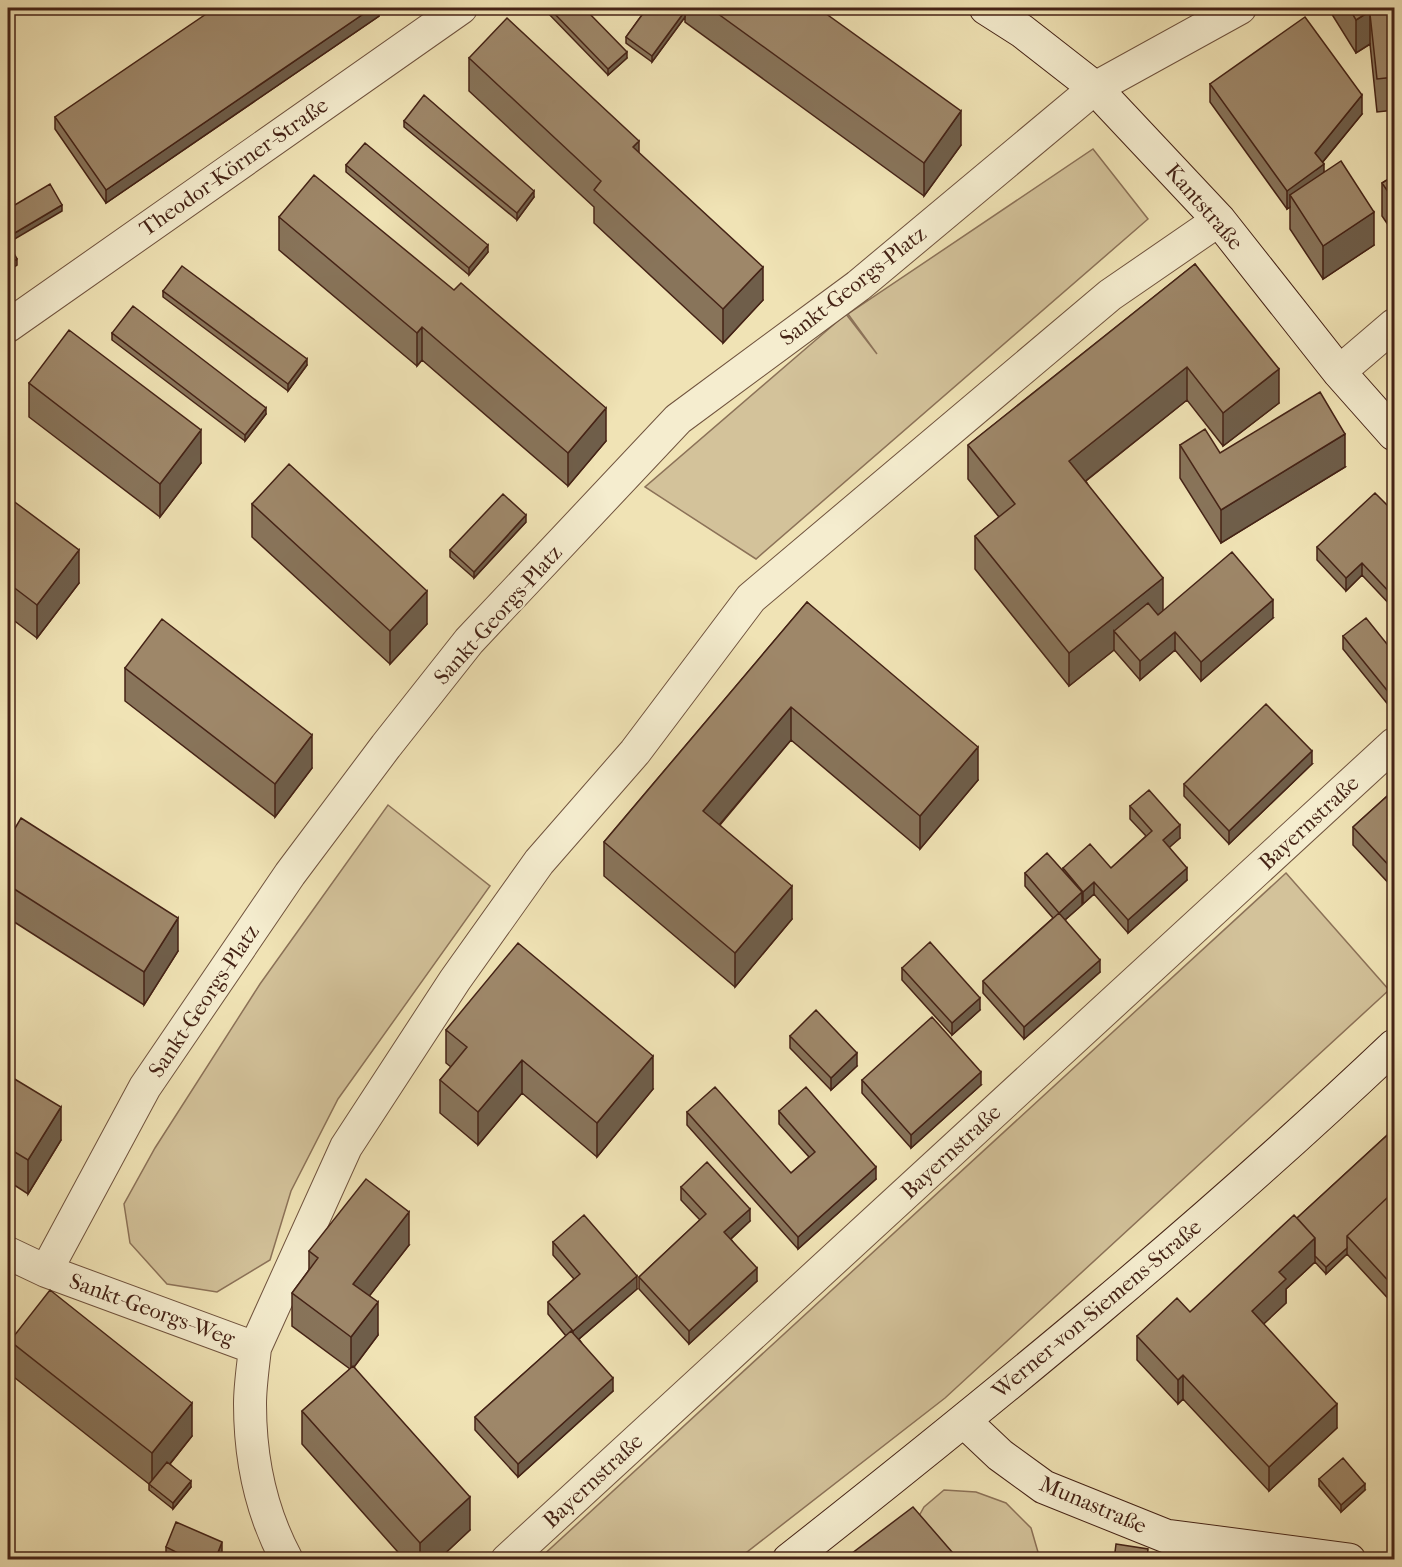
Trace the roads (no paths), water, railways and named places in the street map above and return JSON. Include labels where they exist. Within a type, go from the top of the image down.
[{"type":"street","name":"Theodor-Körner-Straße","points":[[8,326],[461,8]]},
{"type":"street","name":"Kantstraße","points":[[986,8],[1022,31],[1095,88],[1219,220],[1339,372],[1395,434]]},
{"type":"street","name":"Sankt-Georgs-Platz","points":[[46,1271],[145,1087],[290,874],[386,746],[469,641],[678,419],[858,286],[1095,88],[1240,8]]},
{"type":"street","points":[[255,1348],[346,1147],[455,980],[539,862],[635,752],[751,598],[1110,295],[1219,220]]},
{"type":"street","points":[[1339,372],[1395,325]]},
{"type":"street","name":"Bayernstraße","points":[[507,1560],[1395,744]]},
{"type":"street","name":"Werner-von-Siemens-Straße","points":[[789,1560],[964,1421],[1203,1220],[1395,1046]]},
{"type":"street","points":[[8,1253],[46,1271]]},
{"type":"street","name":"Sankt-Georgs-Weg","points":[[46,1271],[255,1348],[250,1402],[252,1455],[259,1489],[279,1545],[287,1560]]},
{"type":"street","name":"Munastraße","points":[[964,1421],[1000,1455],[1044,1487],[1166,1536],[1349,1560]]}]
